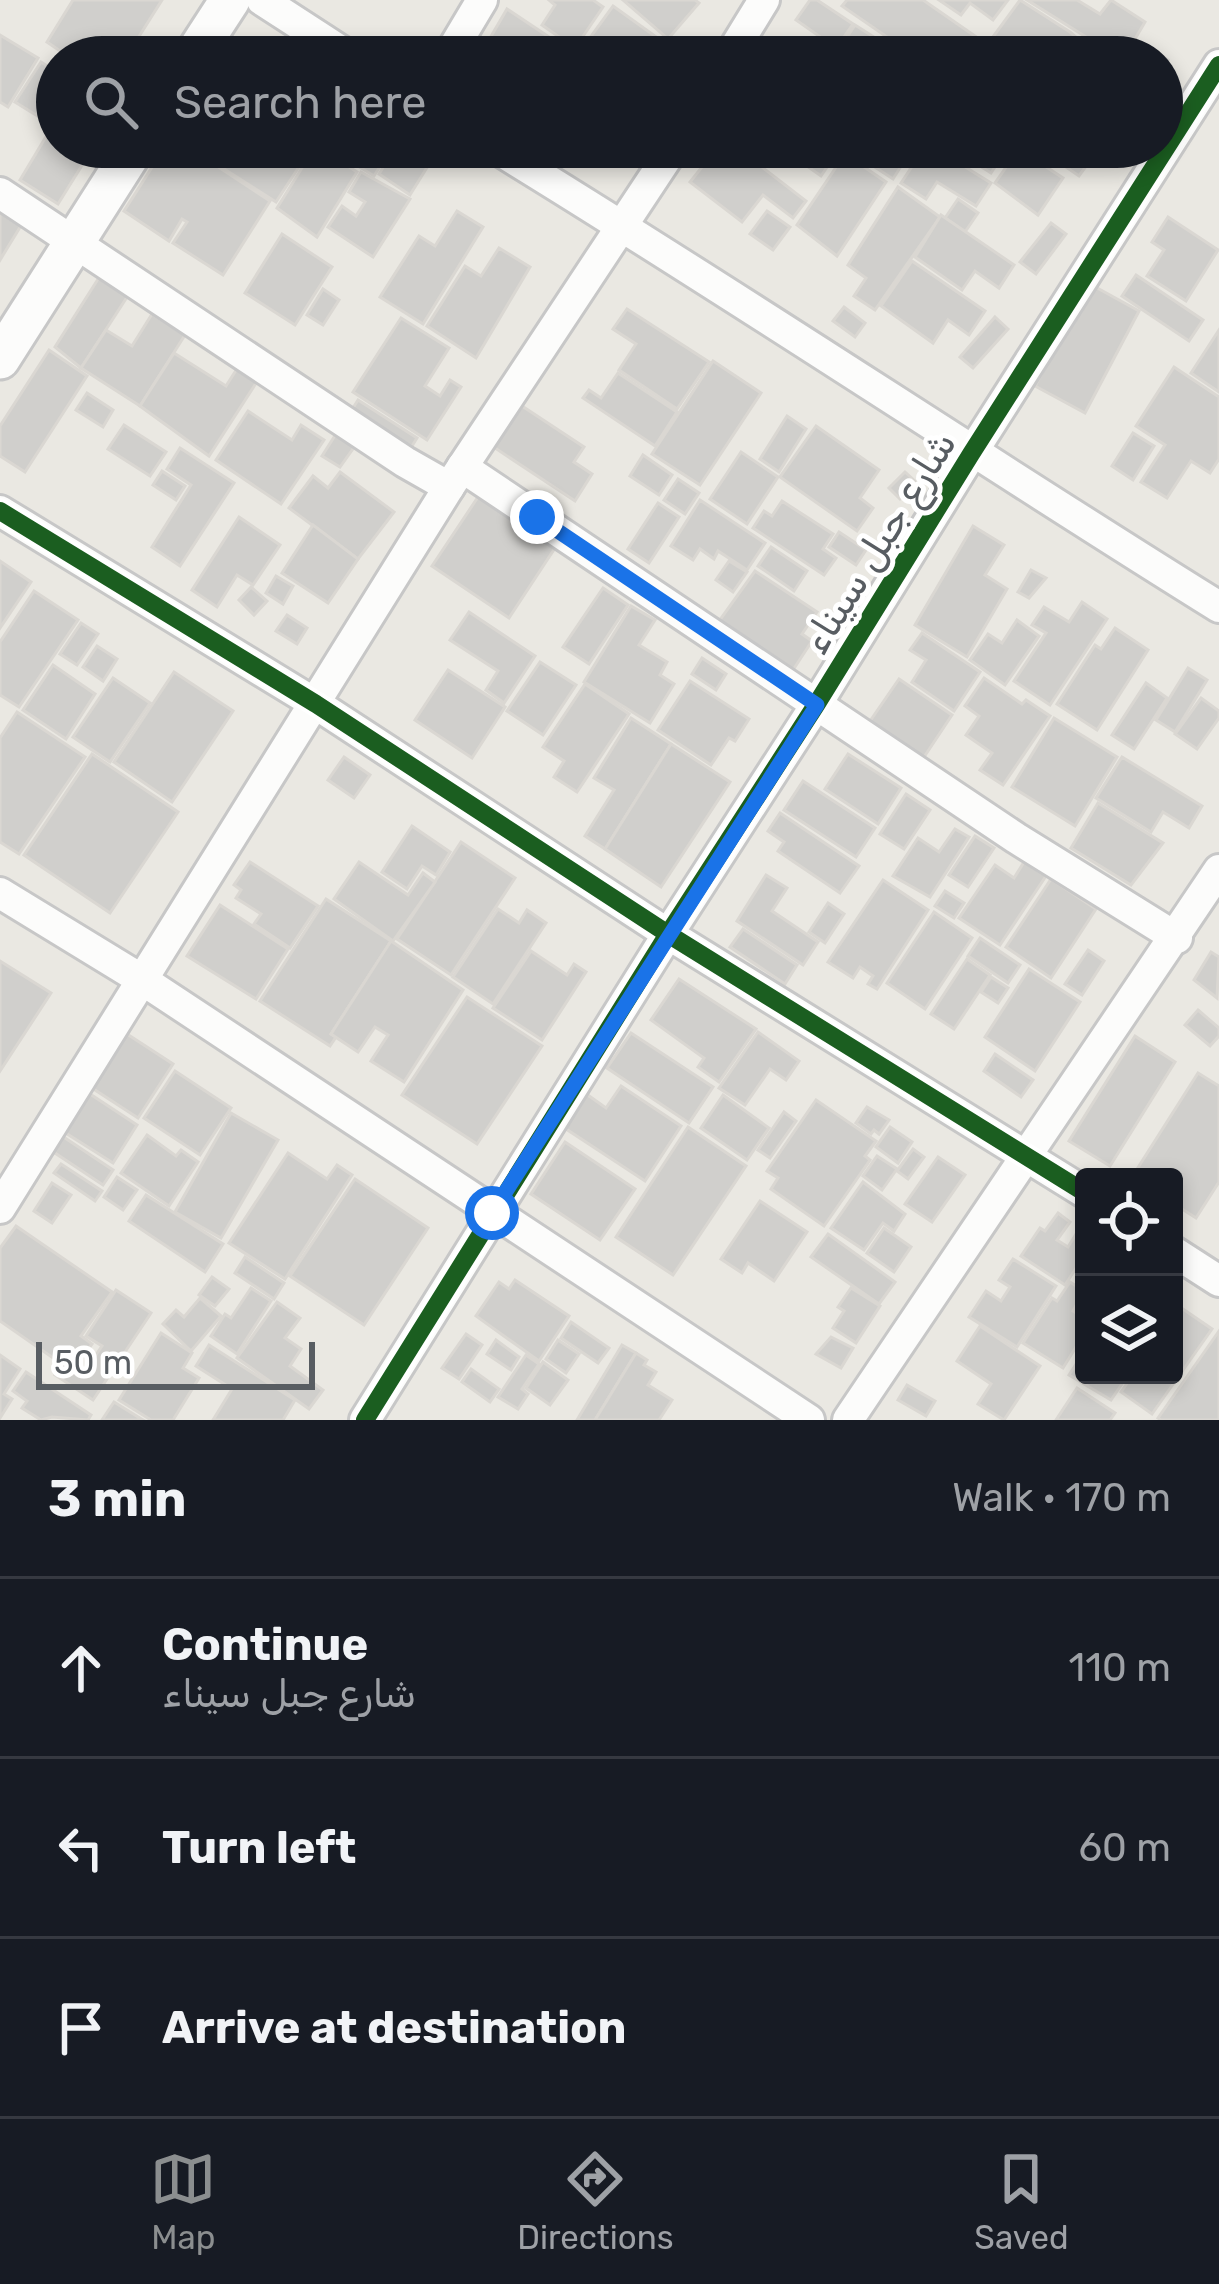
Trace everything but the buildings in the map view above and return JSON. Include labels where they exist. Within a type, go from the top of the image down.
[{"type":"street","points":[[207,36],[230,0]]},
{"type":"street","points":[[262,0],[318,36]]},
{"type":"street","points":[[461,36],[482,0]]},
{"type":"street","points":[[742,36],[764,0]]},
{"type":"street","name":"شارع جبل سيناء","points":[[1183,121],[1219,65]]},
{"type":"street","points":[[0,359],[122,168]]},
{"type":"street","points":[[528,168],[971,454],[1219,607]]},
{"type":"street","points":[[0,1208],[456,477],[661,168]]},
{"type":"street","name":"شارع جبل سيناء","points":[[365,1420],[1153,168]]},
{"type":"street","points":[[0,193],[404,462],[456,477],[1177,938]]},
{"type":"street","points":[[0,511],[316,704],[668,934],[1075,1186]]},
{"type":"street","points":[[848,1420],[1219,870]]},
{"type":"street","points":[[0,893],[144,981],[809,1420]]},
{"type":"street","points":[[1183,1258],[1219,1281]]},
{"type":"cycle path","points":[[1183,121],[1219,65]]},
{"type":"cycle path","points":[[365,1420],[1153,168]]},
{"type":"cycle path","points":[[0,511],[316,704],[668,934],[1075,1186]]},
{"type":"route","points":[[492,1213],[817,705],[537,517]]}]
